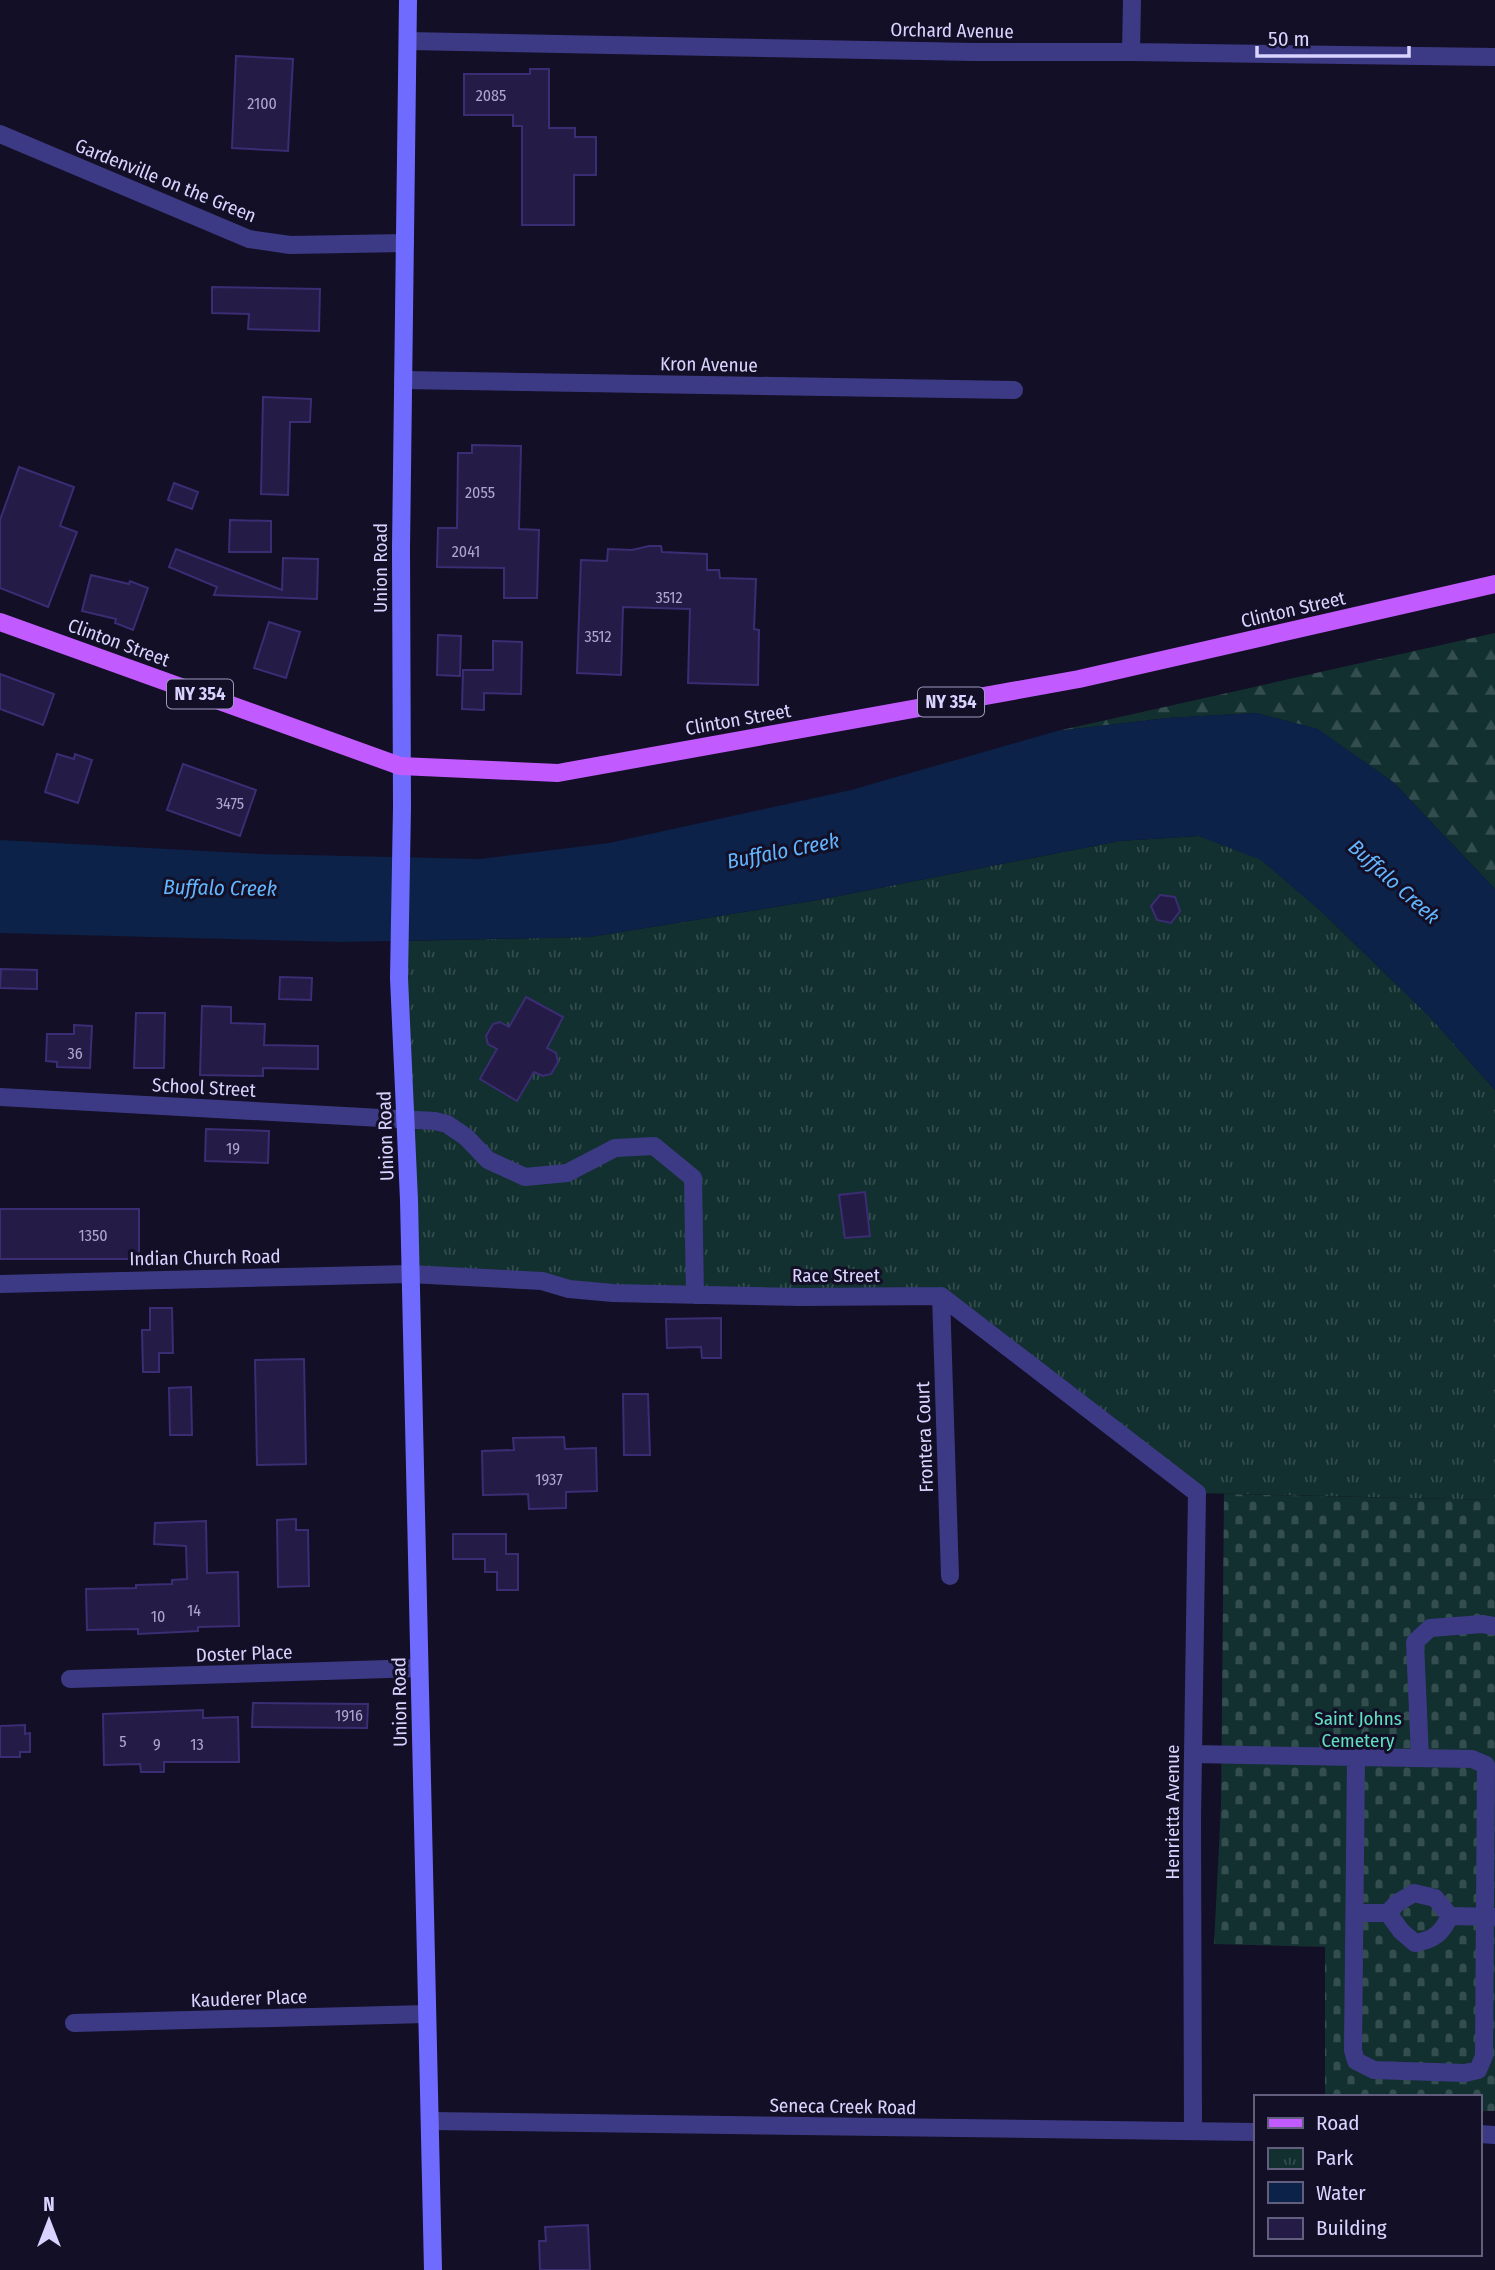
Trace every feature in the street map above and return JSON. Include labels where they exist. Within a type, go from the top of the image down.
[{"type":"main road","name":"Union Road","points":[[408,0],[399,978],[407,1119],[433,2270]]},
{"type":"main road","name":"Clinton Street","points":[[0,622],[400,766],[558,774],[1079,679],[1495,584]]},
{"type":"street","points":[[1131,52],[1132,0]]},
{"type":"street","name":"Orchard Avenue","points":[[408,41],[974,52],[1495,57]]},
{"type":"street","name":"Gardenville on the Green","points":[[0,134],[249,239],[290,245],[405,243]]},
{"type":"street","name":"Kron Avenue","points":[[403,380],[1014,390]]},
{"type":"street","name":"School Street","points":[[0,1097],[435,1121],[447,1124],[466,1137],[488,1160],[525,1177],[567,1172],[615,1148],[654,1146],[693,1178],[695,1295]]},
{"type":"street","name":"Indian Church Road","points":[[0,1284],[410,1274]]},
{"type":"street","name":"Race Street","points":[[410,1274],[542,1281],[569,1289],[613,1293],[801,1297],[941,1296]]},
{"type":"street","name":"Henrietta Avenue","points":[[941,1296],[1197,1493],[1193,1754],[1193,2131]]},
{"type":"street","name":"Frontera Court","points":[[941,1296],[950,1576]]},
{"type":"street","points":[[1420,1758],[1415,1642],[1430,1628],[1482,1624],[1495,1626]]},
{"type":"street","name":"Doster Place","points":[[70,1679],[419,1668]]},
{"type":"street","points":[[1193,1754],[1472,1759],[1486,1765],[1490,1917],[1484,2056],[1478,2070],[1465,2073],[1374,2070],[1356,2061],[1353,2050],[1356,1757]]},
{"type":"street","points":[[1354,1913],[1388,1913],[1397,1903],[1414,1893],[1435,1898],[1450,1916],[1490,1917]]},
{"type":"street","points":[[1388,1913],[1401,1931],[1415,1943],[1429,1941],[1442,1931],[1450,1916]]},
{"type":"street","name":"Kauderer Place","points":[[74,2023],[426,2014]]},
{"type":"street","name":"Seneca Creek Road","points":[[430,2122],[1254,2132]]},
{"type":"green space","points":[[1495,633],[1495,889],[1393,782],[1317,729],[1256,713],[1167,718],[1057,731]]},
{"type":"green space","points":[[1199,836],[1261,859],[1323,913],[1430,1017],[1495,1090],[1495,1500],[1197,1493],[941,1296],[801,1297],[410,1274],[404,941],[590,937],[818,900],[1119,841]]},
{"type":"green space","name":"Saint Johns Cemetery","points":[[1224,1494],[1495,1500],[1495,2111],[1481,2111],[1481,2095],[1325,2095],[1325,1947],[1214,1944],[1221,1806]]},
{"type":"water","name":"Buffalo Creek","points":[[1256,713],[1318,729],[1393,782],[1495,889],[1495,1090],[1430,1017],[1323,913],[1261,860],[1199,836],[1119,841],[818,900],[590,937],[340,942],[0,933],[0,840],[260,854],[480,859],[609,843],[851,790],[1057,731],[1167,718]]},
{"type":"building","points":[[236,56],[293,59],[288,151],[232,148]]},
{"type":"building","points":[[530,69],[549,69],[549,128],[575,128],[575,137],[596,137],[596,175],[574,175],[574,225],[522,225],[522,126],[513,126],[513,115],[464,115],[464,74],[530,74]]},
{"type":"building","points":[[212,287],[320,289],[319,331],[248,329],[249,314],[212,313]]},
{"type":"building","points":[[263,397],[311,399],[310,422],[290,422],[288,495],[261,494]]},
{"type":"building","points":[[472,445],[521,446],[519,529],[539,530],[537,598],[504,598],[504,568],[437,567],[438,528],[457,528],[458,453],[472,453]]},
{"type":"building","points":[[19,467],[74,487],[60,526],[77,532],[48,607],[0,588],[0,520]]},
{"type":"building","points":[[174,483],[198,492],[192,509],[168,500]]},
{"type":"building","points":[[230,520],[271,521],[271,552],[229,552]]},
{"type":"building","points":[[661,546],[662,552],[707,554],[707,570],[719,570],[720,578],[756,579],[754,629],[759,630],[758,685],[688,683],[690,609],[623,607],[621,675],[577,673],[581,560],[607,561],[608,549],[632,550]]},
{"type":"building","points":[[176,549],[282,590],[283,558],[318,559],[317,599],[214,595],[217,587],[169,567]]},
{"type":"building","points":[[91,575],[129,584],[130,581],[148,588],[133,630],[115,623],[116,619],[82,611]]},
{"type":"building","points":[[269,622],[300,632],[286,678],[254,668]]},
{"type":"building","points":[[438,635],[461,636],[460,676],[437,675]]},
{"type":"building","points":[[493,641],[522,642],[521,694],[484,693],[484,710],[462,709],[463,670],[493,670]]},
{"type":"building","points":[[0,674],[54,694],[43,725],[0,709]]},
{"type":"building","points":[[57,754],[74,759],[75,754],[92,760],[78,803],[45,792]]},
{"type":"building","points":[[183,764],[256,790],[240,836],[167,810]]},
{"type":"building","points":[[1160,895],[1175,897],[1180,911],[1171,923],[1157,920],[1151,906]]},
{"type":"building","points":[[1,969],[37,970],[37,989],[0,988]]},
{"type":"building","points":[[280,977],[312,978],[311,1000],[279,999]]},
{"type":"building","points":[[526,997],[563,1017],[547,1048],[556,1053],[558,1062],[551,1074],[543,1076],[534,1072],[517,1101],[480,1079],[497,1049],[488,1044],[486,1036],[493,1024],[500,1022],[509,1027]]},
{"type":"building","points":[[202,1006],[231,1007],[231,1023],[265,1024],[264,1045],[318,1046],[318,1069],[263,1068],[263,1076],[200,1075]]},
{"type":"building","points":[[136,1013],[165,1013],[164,1068],[134,1068]]},
{"type":"building","points":[[74,1025],[92,1026],[90,1068],[57,1067],[57,1062],[46,1061],[47,1034],[74,1034]]},
{"type":"building","points":[[206,1129],[269,1131],[268,1163],[205,1161]]},
{"type":"building","points":[[865,1192],[870,1236],[845,1238],[839,1195]]},
{"type":"building","points":[[0,1209],[139,1209],[139,1259],[0,1259]]},
{"type":"building","points":[[150,1308],[172,1308],[173,1353],[159,1353],[159,1372],[143,1372],[142,1330],[150,1330]]},
{"type":"building","points":[[721,1318],[721,1358],[702,1358],[701,1347],[667,1348],[666,1319]]},
{"type":"building","points":[[304,1359],[306,1464],[257,1465],[255,1360]]},
{"type":"building","points":[[191,1387],[192,1435],[170,1435],[169,1388]]},
{"type":"building","points":[[623,1394],[648,1394],[650,1455],[624,1455]]},
{"type":"building","points":[[564,1437],[565,1449],[596,1448],[597,1491],[566,1492],[566,1508],[529,1509],[528,1494],[483,1495],[482,1451],[514,1450],[513,1438]]},
{"type":"building","points":[[296,1519],[296,1530],[308,1530],[309,1586],[278,1587],[277,1520]]},
{"type":"building","points":[[206,1521],[207,1573],[238,1572],[239,1626],[198,1627],[198,1631],[138,1634],[138,1629],[87,1630],[86,1589],[136,1588],[136,1585],[172,1584],[172,1580],[187,1579],[186,1546],[154,1544],[155,1523]]},
{"type":"building","points":[[453,1534],[506,1534],[506,1554],[518,1554],[518,1590],[497,1590],[497,1572],[485,1572],[485,1559],[453,1559]]},
{"type":"building","points":[[253,1703],[368,1704],[367,1728],[252,1727]]},
{"type":"building","points":[[203,1710],[203,1718],[238,1717],[239,1762],[164,1762],[164,1772],[141,1772],[140,1764],[104,1765],[103,1714]]},
{"type":"building","points":[[25,1725],[25,1734],[30,1733],[30,1752],[20,1752],[20,1757],[0,1757],[0,1726]]},
{"type":"building","points":[[588,2225],[590,2270],[540,2270],[539,2241],[546,2241],[545,2227]]}]
